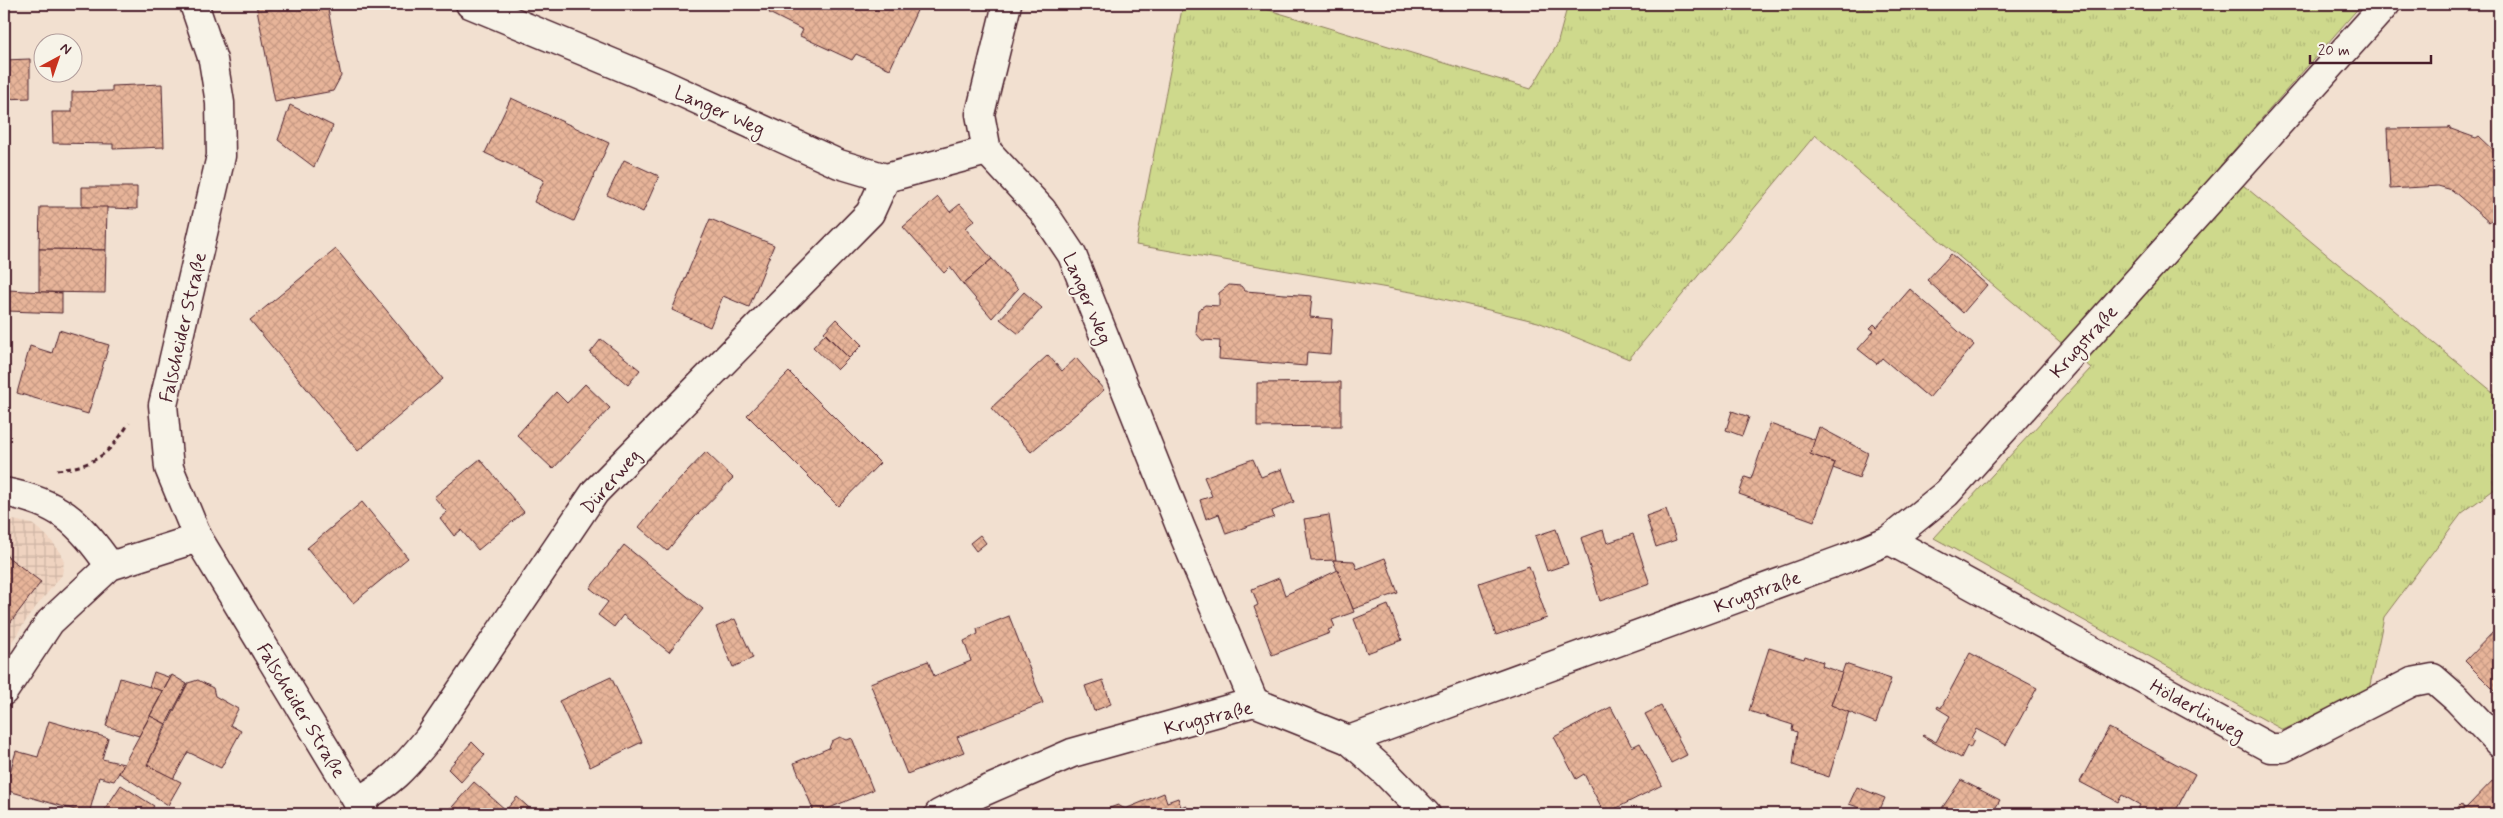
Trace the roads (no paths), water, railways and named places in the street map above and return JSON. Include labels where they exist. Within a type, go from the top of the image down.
[{"type":"street","name":"Falscheider Straße","points":[[194,4],[213,60],[220,103],[221,156],[164,405],[170,468],[198,538],[361,807]]},
{"type":"street","name":"Langer Weg","points":[[470,4],[663,84],[838,164],[886,178]]},
{"type":"street","points":[[886,178],[987,151],[980,114],[1007,4]]},
{"type":"street","name":"Krugstraße","points":[[939,814],[978,794],[1072,753],[1254,702],[1349,740],[1847,558],[1889,540],[1947,493],[2386,4]]},
{"type":"street","name":"Langer Weg","points":[[987,151],[1042,210],[1072,255],[1180,526],[1254,702]]},
{"type":"street","name":"Dürerweg","points":[[361,807],[404,769],[428,739],[595,492],[870,212],[886,178]]},
{"type":"street","points":[[4,492],[32,497],[64,513],[93,540],[110,566]]},
{"type":"street","points":[[4,691],[50,622],[110,566],[198,538]]},
{"type":"street","name":"Hölderlinweg","points":[[1889,540],[2270,748],[2283,748],[2412,682],[2432,678],[2457,699],[2499,743]]},
{"type":"street","points":[[1349,740],[1385,772],[1426,814]]}]
